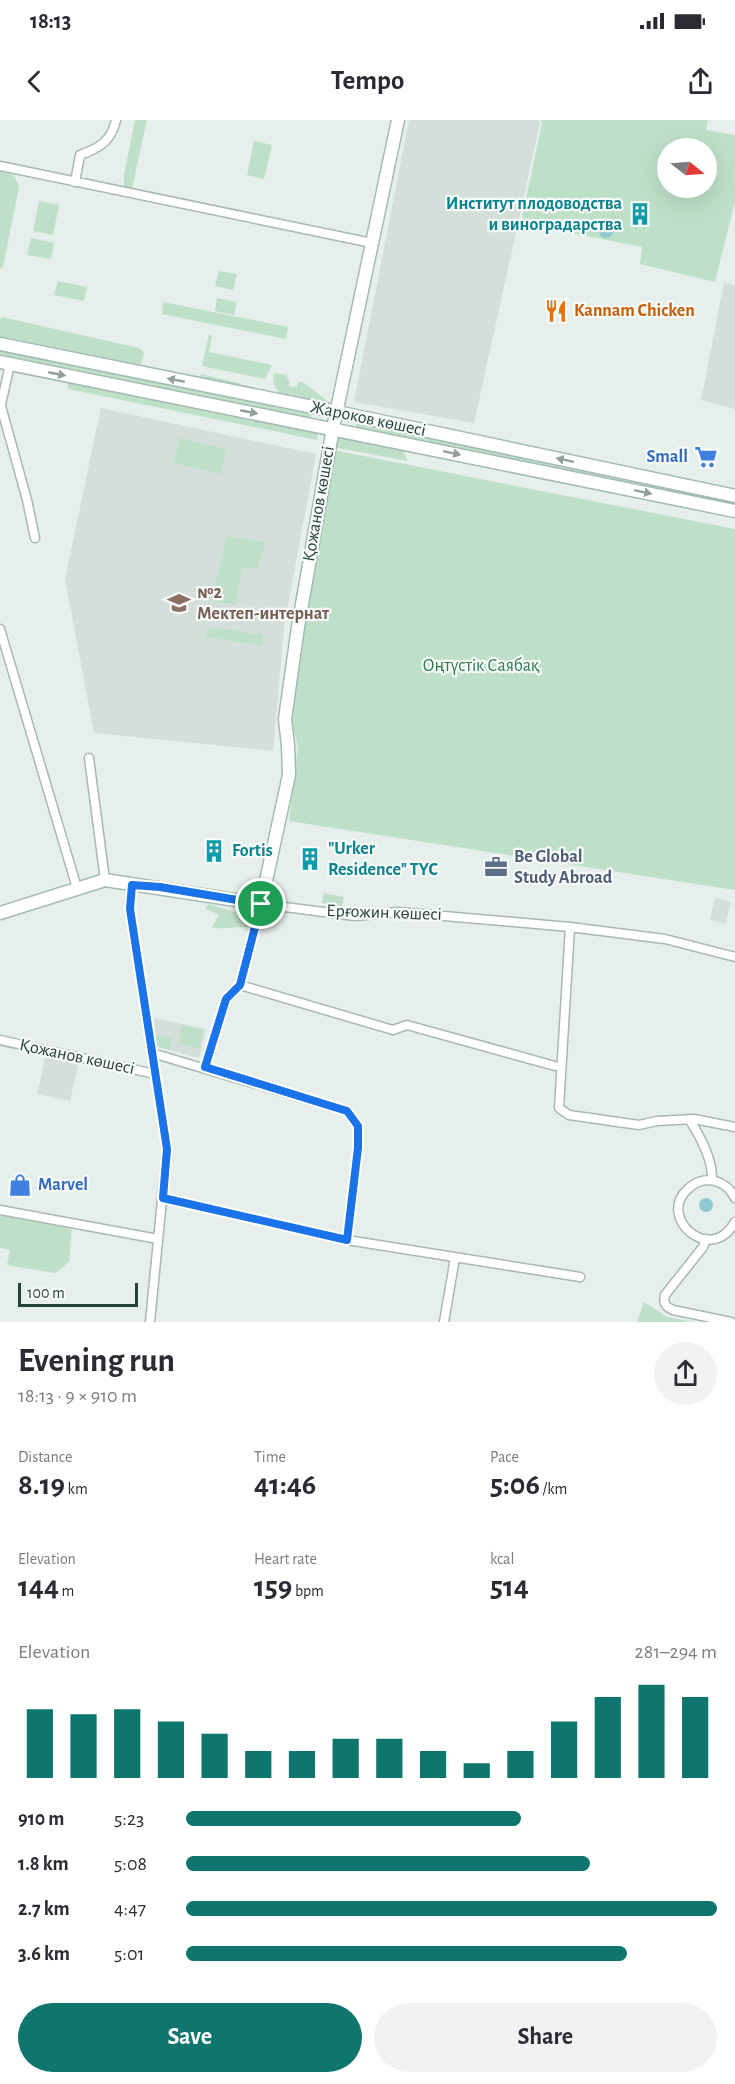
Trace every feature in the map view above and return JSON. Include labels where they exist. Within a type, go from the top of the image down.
[{"type":"main road","points":[[336,412],[398,120]]},
{"type":"main road","name":"Жароков көшесі","points":[[0,344],[730,495]]},
{"type":"main road","name":"Жароков көшесі","points":[[5,363],[735,511]]},
{"type":"main road","name":"Қожанов көшесі","points":[[261,904],[289,775],[285,719],[298,627],[336,412]]},
{"type":"main road","points":[[722,508],[730,495]]},
{"type":"main road","name":"Ерғожин көшесі","points":[[0,912],[105,880],[261,904]]},
{"type":"street","points":[[75,182],[80,155],[105,144],[116,120]]},
{"type":"street","points":[[0,166],[372,243]]},
{"type":"street","points":[[5,363],[1,408],[27,500],[35,538]]},
{"type":"street","points":[[0,629],[77,888]]},
{"type":"street","points":[[89,758],[105,880]]},
{"type":"street","points":[[132,885],[130,909],[167,1149],[150,1322]]},
{"type":"street","name":"Ерғожин көшесі","points":[[261,904],[355,916],[398,912],[570,927],[665,939],[735,957]]},
{"type":"street","name":"Қожанов көшесі","points":[[205,1067],[226,999],[240,985],[261,904]]},
{"type":"street","points":[[570,927],[559,1108],[569,1115],[639,1125],[657,1121],[689,1119],[735,1128]]},
{"type":"street","points":[[240,985],[393,1030],[407,1025],[555,1066]]},
{"type":"street","name":"Қожанов көшесі","points":[[0,1040],[155,1074]]},
{"type":"street","points":[[152,1053],[347,1111],[358,1126],[358,1148],[347,1240]]},
{"type":"street","points":[[689,1119],[703,1145],[712,1172],[712,1180]]},
{"type":"street","points":[[735,1198],[727,1187],[712,1180],[694,1184],[686,1190],[679,1203],[680,1219],[684,1227],[696,1237],[706,1239],[719,1237],[732,1229],[735,1221]]},
{"type":"street","points":[[163,1198],[347,1240],[580,1277]]},
{"type":"street","points":[[0,1210],[158,1239]]},
{"type":"street","points":[[706,1239],[703,1247],[665,1295],[664,1301],[666,1306],[673,1310],[731,1322]]},
{"type":"street","points":[[444,1322],[455,1258]]},
{"type":"shaded area","points":[[409,120],[538,120],[540,123],[474,423],[354,402]]},
{"type":"shaded area","points":[[724,283],[735,285],[735,409],[701,400]]},
{"type":"shaded area","name":"№2 Мектеп-интернат","points":[[101,408],[316,454],[284,627],[273,751],[94,733],[65,579]]},
{"type":"shaded area","points":[[715,898],[731,902],[725,924],[710,920]]},
{"type":"shaded area","points":[[154,1018],[206,1029],[199,1058],[155,1046]]},
{"type":"shaded area","points":[[46,1053],[79,1060],[70,1101],[37,1094]]},
{"type":"green space","points":[[135,120],[147,120],[132,188],[124,187],[124,175]]},
{"type":"green space","points":[[541,120],[708,120],[706,130],[735,135],[735,201],[715,282],[640,264],[642,247],[521,222]]},
{"type":"green space","points":[[254,141],[272,145],[264,179],[247,175]]},
{"type":"green space","points":[[0,171],[14,175],[19,187],[3,267],[0,269]]},
{"type":"green space","points":[[39,201],[59,205],[53,235],[33,231]]},
{"type":"green space","points":[[31,238],[54,243],[51,259],[27,255]]},
{"type":"green space","points":[[219,271],[237,274],[233,290],[215,286]]},
{"type":"green space","points":[[58,281],[87,287],[84,301],[54,295]]},
{"type":"green space","points":[[217,298],[237,302],[234,315],[215,311]]},
{"type":"green space","points":[[163,302],[288,327],[286,339],[162,314]]},
{"type":"green space","points":[[2,317],[139,348],[144,352],[141,365],[0,340]]},
{"type":"green space","points":[[209,334],[212,336],[209,352],[272,365],[265,379],[202,366]]},
{"type":"green space","points":[[0,344],[313,407],[310,424],[0,362]]},
{"type":"green space","points":[[274,373],[287,375],[289,386],[297,387],[298,382],[303,382],[330,403],[326,405],[279,394],[273,382]]},
{"type":"green space","points":[[201,374],[243,384],[218,383],[200,379]]},
{"type":"green space","points":[[68,381],[318,432],[317,440],[68,389]]},
{"type":"green space","points":[[357,421],[717,498],[718,503],[355,430]]},
{"type":"green space","points":[[340,436],[402,449],[408,461],[332,447]]},
{"type":"green space","points":[[180,438],[226,449],[221,474],[174,463]]},
{"type":"green space","name":"Оңтүстік Саябақ","points":[[333,450],[735,529],[735,890],[289,821],[298,745],[289,717]]},
{"type":"green space","points":[[227,536],[266,542],[257,569],[242,567],[236,605],[211,601]]},
{"type":"green space","points":[[211,627],[263,635],[262,646],[206,637],[207,630]]},
{"type":"green space","points":[[324,893],[344,897],[342,907],[322,903]]},
{"type":"green space","points":[[209,904],[250,917],[250,928],[212,927],[219,915],[205,908]]},
{"type":"green space","points":[[182,1025],[203,1030],[199,1049],[178,1043]]},
{"type":"green space","points":[[156,1035],[173,1039],[169,1050],[155,1046]]},
{"type":"green space","points":[[6,1214],[72,1225],[69,1262],[55,1273],[7,1265],[10,1250],[0,1248],[0,1216]]},
{"type":"green space","points":[[644,1302],[667,1317],[694,1322],[637,1322]]},
{"type":"water","points":[[606,224],[611,226],[613,231],[611,236],[606,238],[601,236],[599,231],[601,226]]},
{"type":"water","points":[[706,1198],[711,1200],[713,1205],[711,1210],[706,1212],[701,1210],[699,1205],[701,1200]]},
{"type":"place","name":"Институт плодоводства и виноградарства","points":[[640,214]]},
{"type":"place","name":"Kannam Chicken","points":[[556,311]]},
{"type":"place","name":"Small","points":[[706,457]]},
{"type":"place","name":"№2 Мектеп-интернат","points":[[179,603]]},
{"type":"place","name":"Fortis","points":[[214,851]]},
{"type":"place","name":"\"Urker Residence\" ТҮС","points":[[310,859]]},
{"type":"place","name":"Be Global Study Abroad","points":[[496,867]]},
{"type":"place","name":"Marvel","points":[[20,1185]]},
{"type":"route","points":[[132,885],[160,887],[261,904],[240,985],[226,999],[205,1067],[347,1111],[358,1126],[358,1148],[347,1240],[163,1198],[167,1149],[130,909],[132,885]]}]
